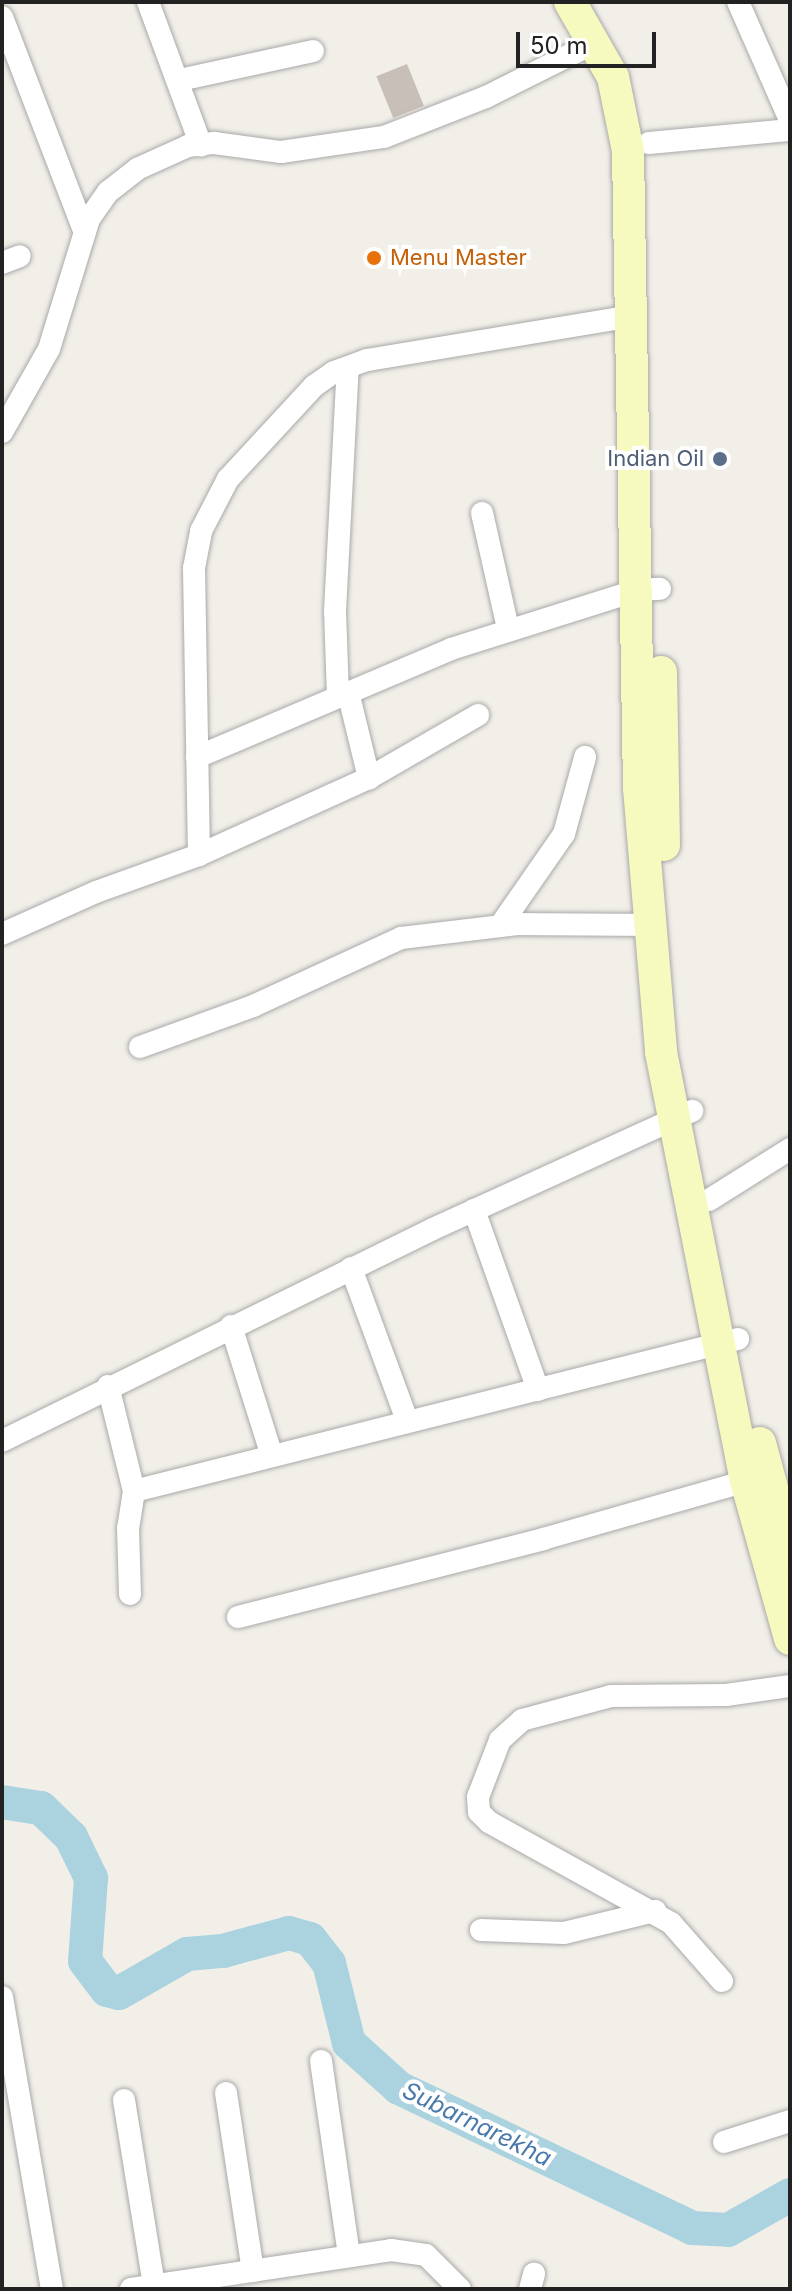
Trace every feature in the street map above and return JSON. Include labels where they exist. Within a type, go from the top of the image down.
[{"type":"main road","points":[[570,2],[596,42],[622,108],[634,316],[645,380]]},
{"type":"main road","points":[[592,2],[635,81],[649,143],[645,380],[649,590],[667,925],[682,1115],[709,1200],[746,1481],[790,1639]]},
{"type":"main road","points":[[649,590],[639,788],[648,925],[727,1342],[790,1555]]},
{"type":"street","points":[[148,2],[180,80],[201,145]]},
{"type":"street","points":[[738,2],[790,120]]},
{"type":"street","points":[[2,17],[85,233]]},
{"type":"street","points":[[2,432],[49,349],[85,233],[108,192],[137,169],[161,154],[201,145],[281,152],[384,137],[486,97],[596,42]]},
{"type":"street","points":[[180,80],[313,51]]},
{"type":"street","points":[[649,143],[790,130]]},
{"type":"street","points":[[199,855],[194,568],[201,531],[228,479],[314,386],[348,367],[634,316]]},
{"type":"street","points":[[348,367],[335,596],[343,694],[369,778]]},
{"type":"street","points":[[482,513],[508,628]]},
{"type":"street","points":[[197,757],[508,628],[649,590]]},
{"type":"street","points":[[2,934],[96,892],[199,855],[369,778],[478,715]]},
{"type":"street","points":[[500,926],[564,834],[585,757]]},
{"type":"street","points":[[140,1047],[253,1006],[401,938],[500,926],[648,925]]},
{"type":"street","points":[[2,1441],[351,1268],[682,1115]]},
{"type":"street","points":[[709,1200],[790,1149]]},
{"type":"street","points":[[474,1210],[538,1390]]},
{"type":"street","points":[[351,1268],[407,1420]]},
{"type":"street","points":[[231,1326],[271,1453]]},
{"type":"street","points":[[134,1491],[271,1453],[727,1342]]},
{"type":"street","points":[[108,1386],[134,1491],[128,1528],[130,1594]]},
{"type":"street","points":[[238,1617],[543,1539],[746,1481]]},
{"type":"street","points":[[722,1981],[689,1941],[655,1911],[482,1818],[478,1797],[500,1740],[522,1720],[582,1701],[790,1686]]},
{"type":"street","points":[[481,1930],[564,1933],[655,1911]]},
{"type":"street","points":[[2,1997],[52,2289]]},
{"type":"street","points":[[321,2061],[349,2256]]},
{"type":"street","points":[[226,2093],[253,2271]]},
{"type":"street","points":[[124,2100],[154,2285]]},
{"type":"street","points":[[724,2142],[790,2121]]},
{"type":"street","points":[[131,2289],[349,2256],[411,2251],[440,2266],[460,2289]]},
{"type":"building","points":[[407,64],[424,106],[393,118],[376,76]]},
{"type":"waterway","name":"Subarnarekha","points":[[2,1802],[41,1808],[71,1837],[91,1878],[85,1961],[107,1990],[119,1993],[187,1954],[223,1951],[289,1933],[310,1939],[329,1963],[349,2043],[399,2088],[692,2228],[728,2230],[790,2195]]},
{"type":"place","name":"Menu Master","points":[[374,258]]},
{"type":"place","name":"Indian Oil","points":[[720,459]]}]
